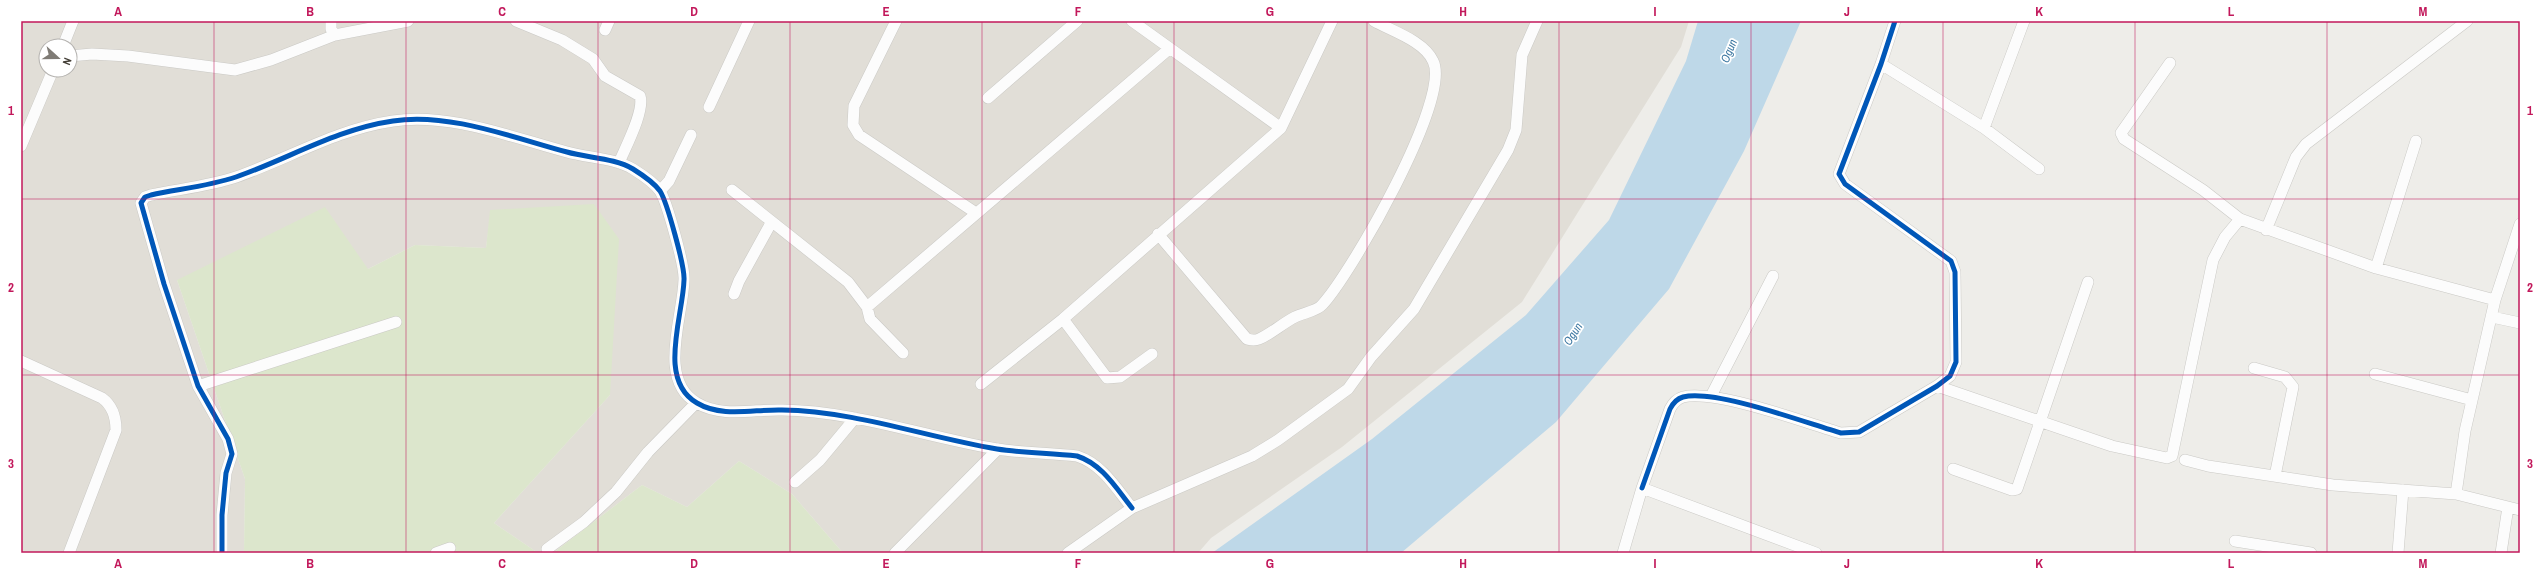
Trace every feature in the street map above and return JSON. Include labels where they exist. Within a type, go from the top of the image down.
[{"type":"street","points":[[66,38],[73,21]]},
{"type":"street","points":[[331,21],[335,35]]},
{"type":"street","points":[[78,55],[92,54],[128,56],[235,70],[271,60],[335,35],[408,21]]},
{"type":"street","points":[[516,21],[562,40],[593,59],[605,76],[640,96],[642,102],[639,113],[619,163]]},
{"type":"street","points":[[709,107],[749,21]]},
{"type":"street","points":[[896,21],[854,106],[853,125],[859,135],[976,212]]},
{"type":"street","points":[[988,98],[1077,21]]},
{"type":"street","points":[[1132,21],[1154,35],[1169,49],[1280,128]]},
{"type":"street","points":[[981,384],[1063,319],[1280,128],[1332,21]]},
{"type":"street","points":[[1158,234],[1247,339],[1259,339],[1296,316],[1321,306],[1369,234],[1406,165],[1428,108],[1435,80],[1436,69],[1427,51],[1374,21]]},
{"type":"street","points":[[1068,553],[1132,508],[1252,456],[1278,440],[1348,389],[1371,357],[1414,309],[1508,150],[1516,130],[1522,55],[1537,21]]},
{"type":"street","points":[[1623,553],[1642,488],[1674,402],[1682,397],[1711,396],[1841,433],[1850,434],[1858,432],[1937,386],[1950,376],[1956,362],[1954,266],[1945,255],[1845,184],[1839,174],[1881,64],[1895,21]]},
{"type":"street","points":[[1984,128],[2024,21]]},
{"type":"street","points":[[2266,230],[2296,157],[2306,144],[2467,21]]},
{"type":"street","points":[[867,307],[976,212],[1169,49]]},
{"type":"street","points":[[2170,63],[2121,133],[2124,139],[2203,190],[2240,219],[2266,230],[2376,268],[2495,300]]},
{"type":"street","points":[[1881,64],[1984,128],[2039,169]]},
{"type":"street","points":[[21,146],[50,78]]},
{"type":"street","points":[[222,553],[222,515],[226,473],[232,454],[228,440],[198,386],[141,210],[141,203],[145,197],[233,178],[321,142],[396,120],[429,121],[484,128],[567,152],[619,163],[633,169],[660,191],[684,275],[683,297],[677,327],[674,373],[677,381],[696,403],[717,411],[784,410],[856,418],[998,449],[1077,456],[1088,459],[1099,467],[1132,508]]},
{"type":"street","points":[[660,191],[669,181],[691,135]]},
{"type":"street","points":[[2376,268],[2416,141]]},
{"type":"street","points":[[732,190],[771,223],[848,282],[867,307],[870,319],[903,353]]},
{"type":"street","points":[[1937,386],[2112,446],[2167,458],[2172,456],[2213,260],[2225,237],[2240,219]]},
{"type":"street","points":[[734,294],[739,281],[771,223]]},
{"type":"street","points":[[2456,494],[2472,400],[2495,300],[2520,224]]},
{"type":"street","points":[[1711,396],[1773,276]]},
{"type":"street","points":[[1953,469],[2015,491],[2019,487],[2088,282]]},
{"type":"street","points":[[2492,317],[2520,323]]},
{"type":"street","points":[[1063,319],[1107,378],[1120,376],[1152,354]]},
{"type":"street","points":[[198,386],[396,322]]},
{"type":"street","points":[[21,361],[102,398],[112,408],[116,418],[116,430],[69,553]]},
{"type":"street","points":[[2254,368],[2285,377],[2292,388],[2275,476]]},
{"type":"street","points":[[2375,374],[2472,400]]},
{"type":"street","points":[[548,550],[584,522],[616,492],[648,452],[696,403]]},
{"type":"street","points":[[795,482],[820,460],[856,418]]},
{"type":"street","points":[[895,553],[998,449]]},
{"type":"street","points":[[2185,460],[2333,485],[2456,494],[2520,510]]},
{"type":"street","points":[[1642,488],[1816,553]]},
{"type":"street","points":[[2398,553],[2404,490]]},
{"type":"street","points":[[2501,553],[2508,507]]},
{"type":"street","points":[[2235,541],[2311,553]]},
{"type":"street","points":[[436,553],[450,548]]},
{"type":"shaded area","points":[[21,21],[1689,21],[1681,47],[1522,302],[1342,447],[1211,538],[1198,553],[843,553],[792,494],[739,461],[687,507],[642,485],[553,553],[538,553],[494,523],[610,395],[494,211],[491,210],[486,248],[415,245],[368,269],[177,280],[245,479],[244,553],[21,553]]},
{"type":"green space","points":[[594,204],[619,239],[610,395],[494,523],[538,553],[244,553],[245,479],[177,280],[325,207],[368,269],[415,245],[486,248],[490,210]]},
{"type":"green space","points":[[739,461],[792,494],[843,553],[553,553],[642,485],[687,507]]},
{"type":"water","name":"Ogun","points":[[1698,21],[1801,21],[1744,151],[1669,289],[1556,422],[1401,553],[1212,553],[1372,439],[1526,315],[1609,220],[1686,61]]},
{"type":"cycle path","points":[[1642,488],[1670,409],[1678,399],[1683,397],[1698,396],[1738,402],[1841,433],[1859,432],[1937,386],[1950,376],[1956,362],[1955,272],[1951,261],[1845,184],[1839,174],[1881,64],[1895,21]]},
{"type":"cycle path","points":[[222,553],[222,515],[226,473],[232,454],[228,439],[198,386],[164,284],[141,203],[145,197],[151,195],[205,185],[236,177],[332,137],[372,125],[414,119],[458,123],[575,154],[610,160],[626,165],[648,179],[658,188],[663,197],[671,221],[684,273],[683,295],[675,347],[675,364],[678,379],[685,393],[697,403],[707,408],[727,412],[771,410],[809,411],[890,425],[997,449],[1077,456],[1086,460],[1101,471],[1132,508]]}]
